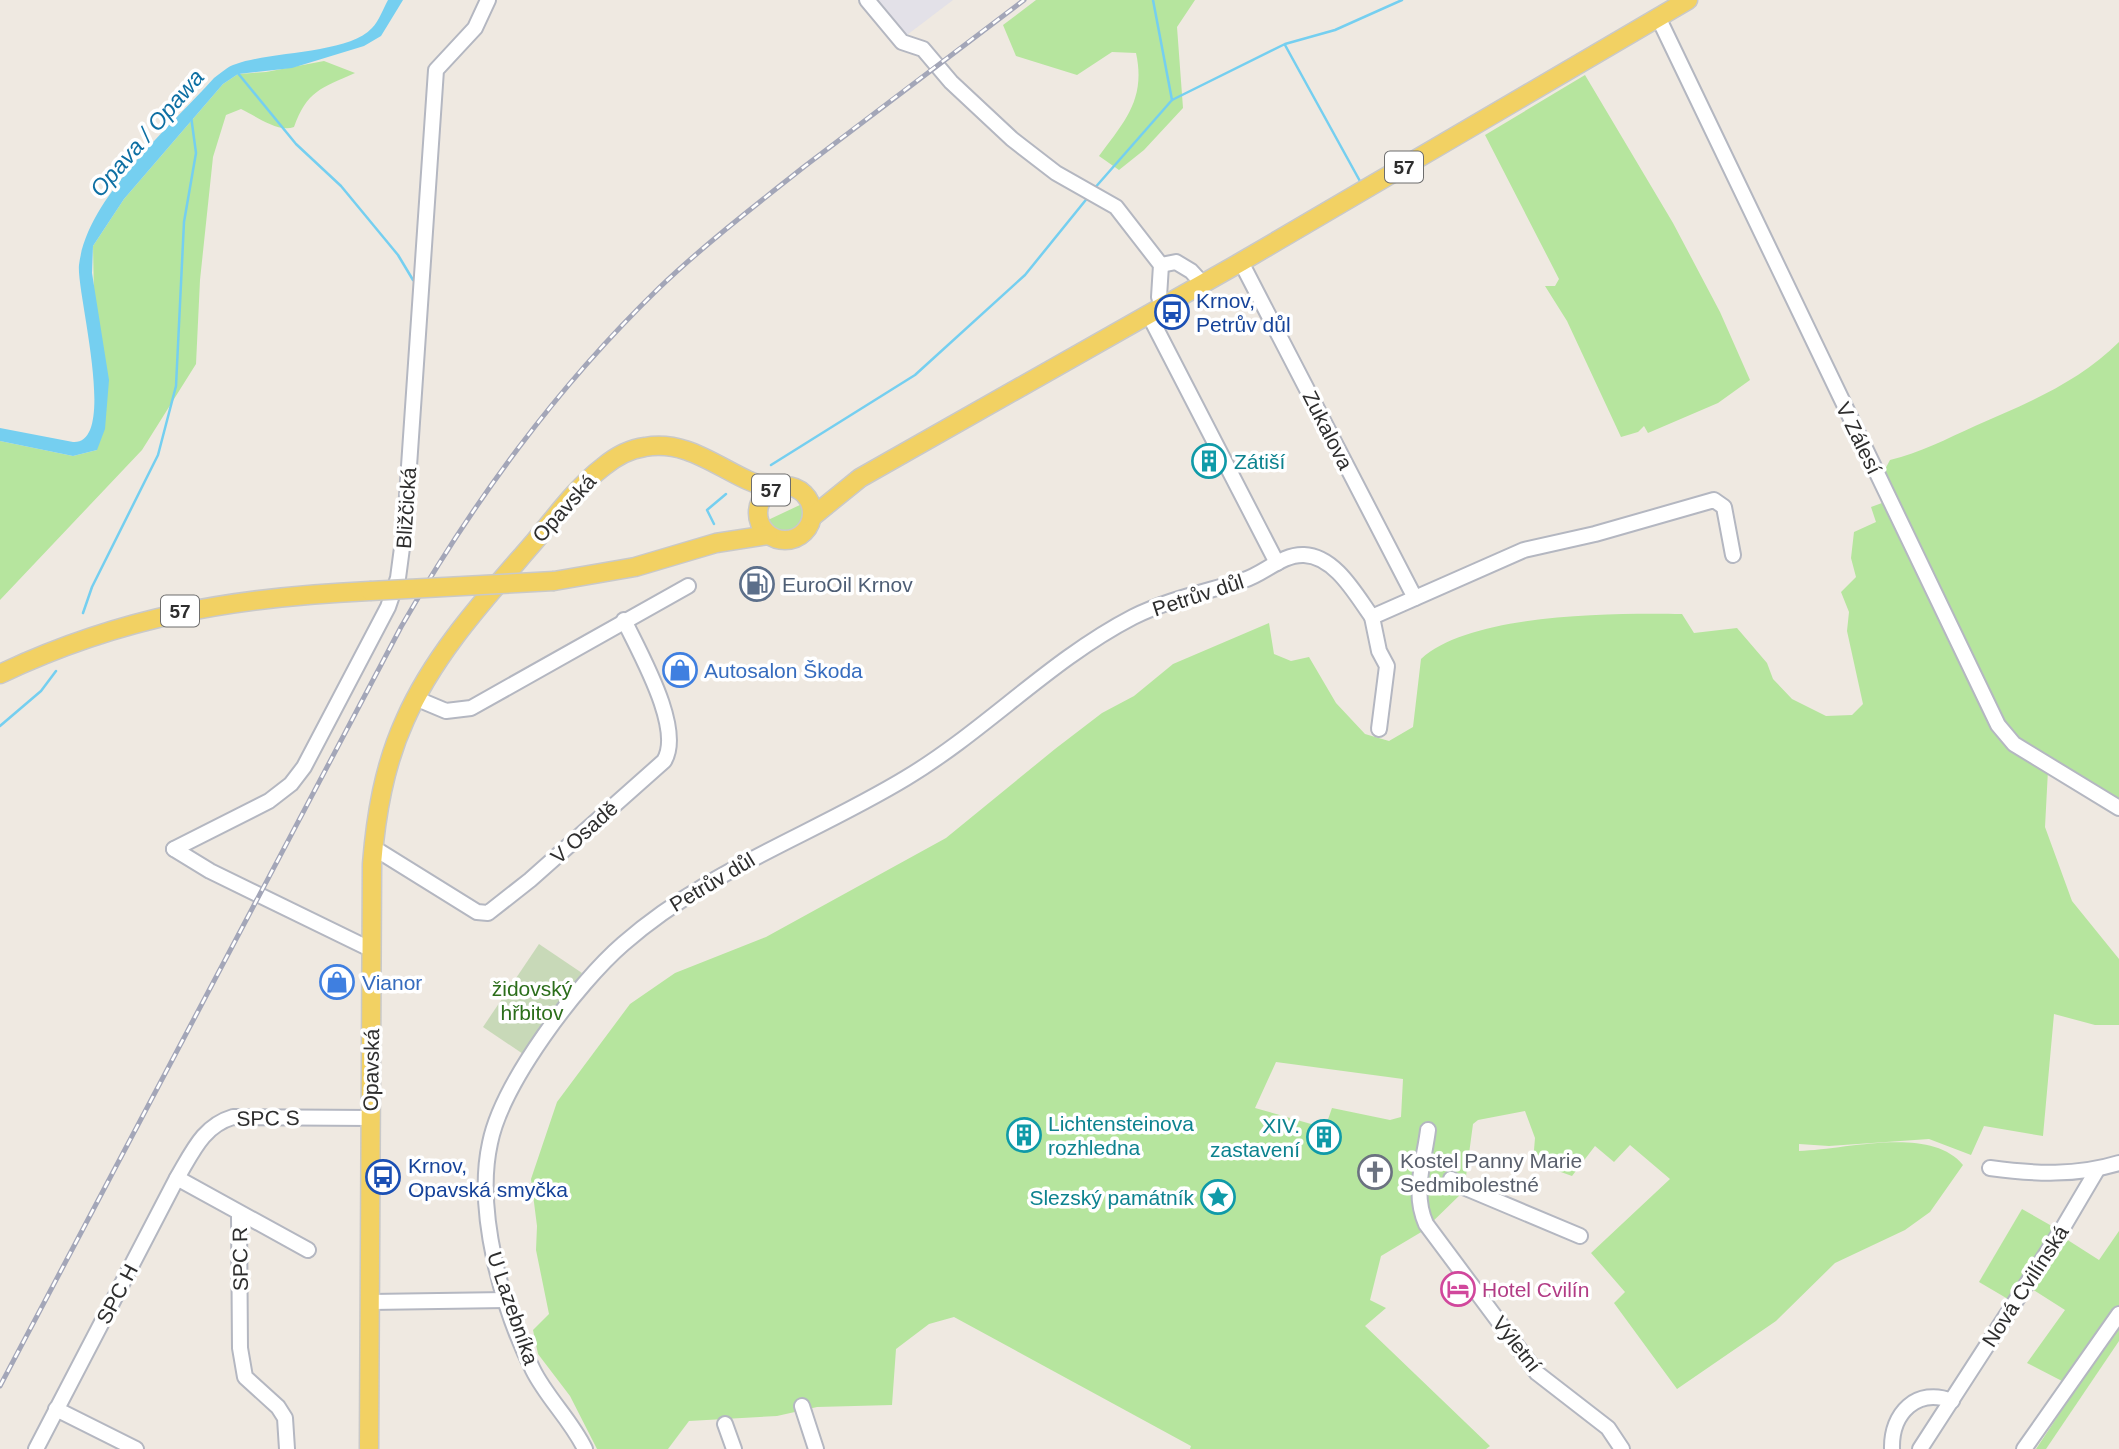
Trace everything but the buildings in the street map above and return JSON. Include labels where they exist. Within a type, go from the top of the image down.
[{"type":"main road","name":"57","points":[[805,494],[825,491],[860,478],[1203,284],[1688,0]]},
{"type":"main road","name":"Opavská","points":[[369,1449],[373,848],[387,771],[415,698],[466,622],[585,483],[609,462],[635,449],[668,446],[699,454],[732,474],[773,489]]},
{"type":"main road","points":[[732,474],[758,510]]},
{"type":"main road","name":"57","points":[[812,517],[860,478]]},
{"type":"main road","name":"57","points":[[0,674],[74,642],[169,614],[249,599],[554,581],[635,567],[716,543],[768,535],[781,540],[795,539],[807,530],[812,517],[810,502],[805,494],[792,487],[773,489],[765,495],[758,510],[745,526],[716,543]]},
{"type":"main road","name":"57","points":[[758,510],[760,522],[768,535]]},
{"type":"street","name":"Bližčická","points":[[372,950],[210,871],[174,849],[257,809],[291,784],[311,756],[395,589],[404,539],[436,71],[475,29],[488,0]]},
{"type":"street","points":[[867,0],[902,42],[923,49],[951,82],[1012,139],[1056,173],[1116,207],[1161,265],[1156,311],[1277,563]]},
{"type":"street","name":"V Zálesí","points":[[1658,17],[1998,725],[2014,744],[2119,808]]},
{"type":"street","points":[[1161,265],[1176,262],[1191,271],[1203,284]]},
{"type":"street","name":"Zukalova","points":[[1241,262],[1415,598]]},
{"type":"street","points":[[1379,729],[1388,666],[1379,651],[1372,617],[1524,550],[1595,534],[1714,500],[1724,507],[1733,555]]},
{"type":"street","name":"Petrův důl","points":[[593,973],[665,911],[734,866],[908,777],[1035,681],[1131,618],[1166,602],[1260,575],[1277,563],[1304,555],[1323,561],[1350,588],[1372,617]]},
{"type":"street","points":[[415,698],[446,711],[467,710],[688,586]]},
{"type":"street","name":"V Osadě","points":[[373,848],[477,912],[488,914],[664,761],[671,743],[668,720],[624,620]]},
{"type":"street","name":"U Lazebníka","points":[[585,1449],[576,1430],[533,1371],[506,1300],[489,1234],[489,1144],[504,1098],[593,973]]},
{"type":"street","name":"SPC S","points":[[177,1178],[203,1134],[216,1122],[233,1117],[371,1118]]},
{"type":"street","name":"Výletní","points":[[1428,1129],[1419,1184],[1419,1204],[1426,1224],[1537,1373],[1608,1428],[1622,1449]]},
{"type":"street","points":[[1990,1168],[2046,1174],[2097,1170],[2119,1163]]},
{"type":"street","name":"Nová Cvilínská","points":[[1920,1449],[2097,1170]]},
{"type":"street","points":[[177,1178],[239,1215],[308,1250]]},
{"type":"street","name":"SPC H","points":[[36,1449],[177,1178]]},
{"type":"street","points":[[1451,1179],[1461,1186],[1580,1236]]},
{"type":"street","name":"SPC R","points":[[239,1215],[240,1348],[244,1377],[278,1407],[285,1418],[284,1444]]},
{"type":"street","points":[[371,1301],[506,1300]]},
{"type":"street","points":[[2024,1449],[2119,1314]]},
{"type":"street","points":[[1892,1449],[1897,1422],[1913,1403],[1929,1395],[1952,1401]]},
{"type":"street","points":[[802,1406],[816,1449]]},
{"type":"street","points":[[56,1409],[136,1449]]},
{"type":"street","points":[[725,1423],[734,1449]]},
{"type":"shaded area","points":[[875,0],[953,0],[903,38]]},
{"type":"green space","points":[[1036,0],[1195,0],[1177,27],[1183,108],[1144,150],[1119,170],[1099,156],[1125,120],[1136,97],[1136,53],[1112,52],[1077,75],[1016,56],[1003,25]]},
{"type":"green space","points":[[324,61],[355,73],[310,98],[294,127],[274,126],[241,109],[226,115],[213,157],[200,280],[196,364],[142,450],[0,600],[0,441],[73,456],[97,450],[93,246],[124,199],[223,84],[238,74],[266,72]]},
{"type":"green space","points":[[1585,75],[1673,223],[1720,312],[1750,380],[1718,403],[1648,433],[1644,426],[1638,432],[1621,437],[1567,321],[1545,286],[1555,286],[1559,279],[1485,135]]},
{"type":"green space","points":[[2119,342],[2119,803],[2022,743],[2008,730],[1883,473],[1890,460],[1933,445],[2051,391],[2087,369]]},
{"type":"green space","points":[[1882,503],[1987,720],[2015,750],[2048,770],[2045,827],[2072,901],[2119,959],[2119,1025],[2095,1025],[2054,1014],[2043,1136],[1984,1126],[1971,1155],[1929,1139],[1829,1146],[1799,1144],[1799,1151],[1909,1143],[1930,1146],[1948,1153],[1963,1165],[1930,1212],[1905,1230],[1835,1263],[1776,1321],[1677,1389],[1614,1303],[1625,1292],[1591,1253],[1670,1179],[1630,1145],[1614,1162],[1595,1146],[1572,1176],[1533,1162],[1535,1138],[1525,1111],[1478,1120],[1473,1124],[1464,1191],[1423,1231],[1381,1256],[1370,1300],[1386,1308],[1365,1326],[1490,1446],[1486,1449],[1190,1449],[1191,1446],[954,1317],[929,1324],[896,1349],[892,1405],[817,1407],[777,1416],[689,1421],[668,1449],[597,1449],[570,1396],[538,1354],[533,1330],[549,1314],[536,1250],[537,1226],[531,1179],[557,1102],[630,1004],[675,973],[766,937],[946,838],[1055,749],[1102,713],[1134,696],[1173,664],[1269,623],[1274,654],[1291,661],[1309,657],[1336,703],[1365,734],[1389,741],[1413,727],[1421,659],[1444,644],[1473,632],[1508,624],[1583,616],[1682,614],[1694,633],[1737,628],[1767,663],[1773,679],[1792,699],[1826,716],[1852,715],[1863,704],[1847,631],[1849,612],[1841,592],[1856,577],[1851,558],[1854,532],[1876,522],[1871,507]],"holes":[[[1276,1062],[1403,1079],[1401,1117],[1390,1120],[1332,1108],[1325,1128],[1255,1108]]]},
{"type":"green space","points":[[802,504],[803,520],[790,531],[777,530],[768,520]]},
{"type":"green space","name":"židovský hřbitov","points":[[539,944],[582,973],[526,1056],[483,1027]]},
{"type":"green space","points":[[2022,1209],[2057,1229],[2013,1302],[1979,1282]]},
{"type":"green space","points":[[2119,1231],[2119,1307],[2062,1381],[2027,1363],[2065,1310],[2032,1289],[2063,1237],[2099,1260]]},
{"type":"green space","points":[[2119,1324],[2119,1341],[2046,1449],[2036,1449]]},
{"type":"water","points":[[388,0],[403,0],[381,36],[364,46],[292,68],[238,74],[223,84],[124,199],[93,246],[92,273],[109,380],[105,429],[97,450],[73,456],[0,441],[0,428],[73,442],[86,436],[93,419],[94,394],[79,265],[85,240],[97,215],[113,190],[154,141],[214,78],[227,68],[251,60],[346,43],[372,28]]},
{"type":"waterway","points":[[1153,0],[1172,100]]},
{"type":"waterway","points":[[1093,190],[1172,100],[1285,44],[1335,30],[1402,0]]},
{"type":"waterway","points":[[1285,45],[1361,183]]},
{"type":"waterway","points":[[237,72],[296,144],[341,186],[398,255],[413,280]]},
{"type":"waterway","name":"Opava / Opawa","points":[[83,613],[92,587],[158,455],[176,386],[184,222],[196,153],[191,116]]},
{"type":"waterway","points":[[771,465],[915,375],[1025,275],[1089,196]]},
{"type":"waterway","points":[[714,524],[707,510],[726,494]]},
{"type":"waterway","points":[[0,726],[41,691],[56,671]]},
{"type":"railway","points":[[0,1386],[401,627],[457,536],[518,448],[621,326],[694,256],[805,166],[1024,0]]},
{"type":"place","name":"Krnov, Petrův důl","points":[[1172,312]]},
{"type":"place","name":"Zátiší","points":[[1209,461]]},
{"type":"place","name":"EuroOil Krnov","points":[[757,584]]},
{"type":"place","name":"Autosalon Škoda","points":[[680,670]]},
{"type":"place","name":"Vianor","points":[[337,982]]},
{"type":"place","name":"Lichtensteinova rozhledna","points":[[1024,1135]]},
{"type":"place","name":"XIV. zastavení","points":[[1324,1137]]},
{"type":"place","name":"Kostel Panny Marie Sedmibolestné","points":[[1375,1172]]},
{"type":"place","name":"Krnov, Opavská smyčka","points":[[383,1177]]},
{"type":"place","name":"Slezský památník","points":[[1218,1197]]},
{"type":"place","name":"Hotel Cvilín","points":[[1458,1289]]}]
